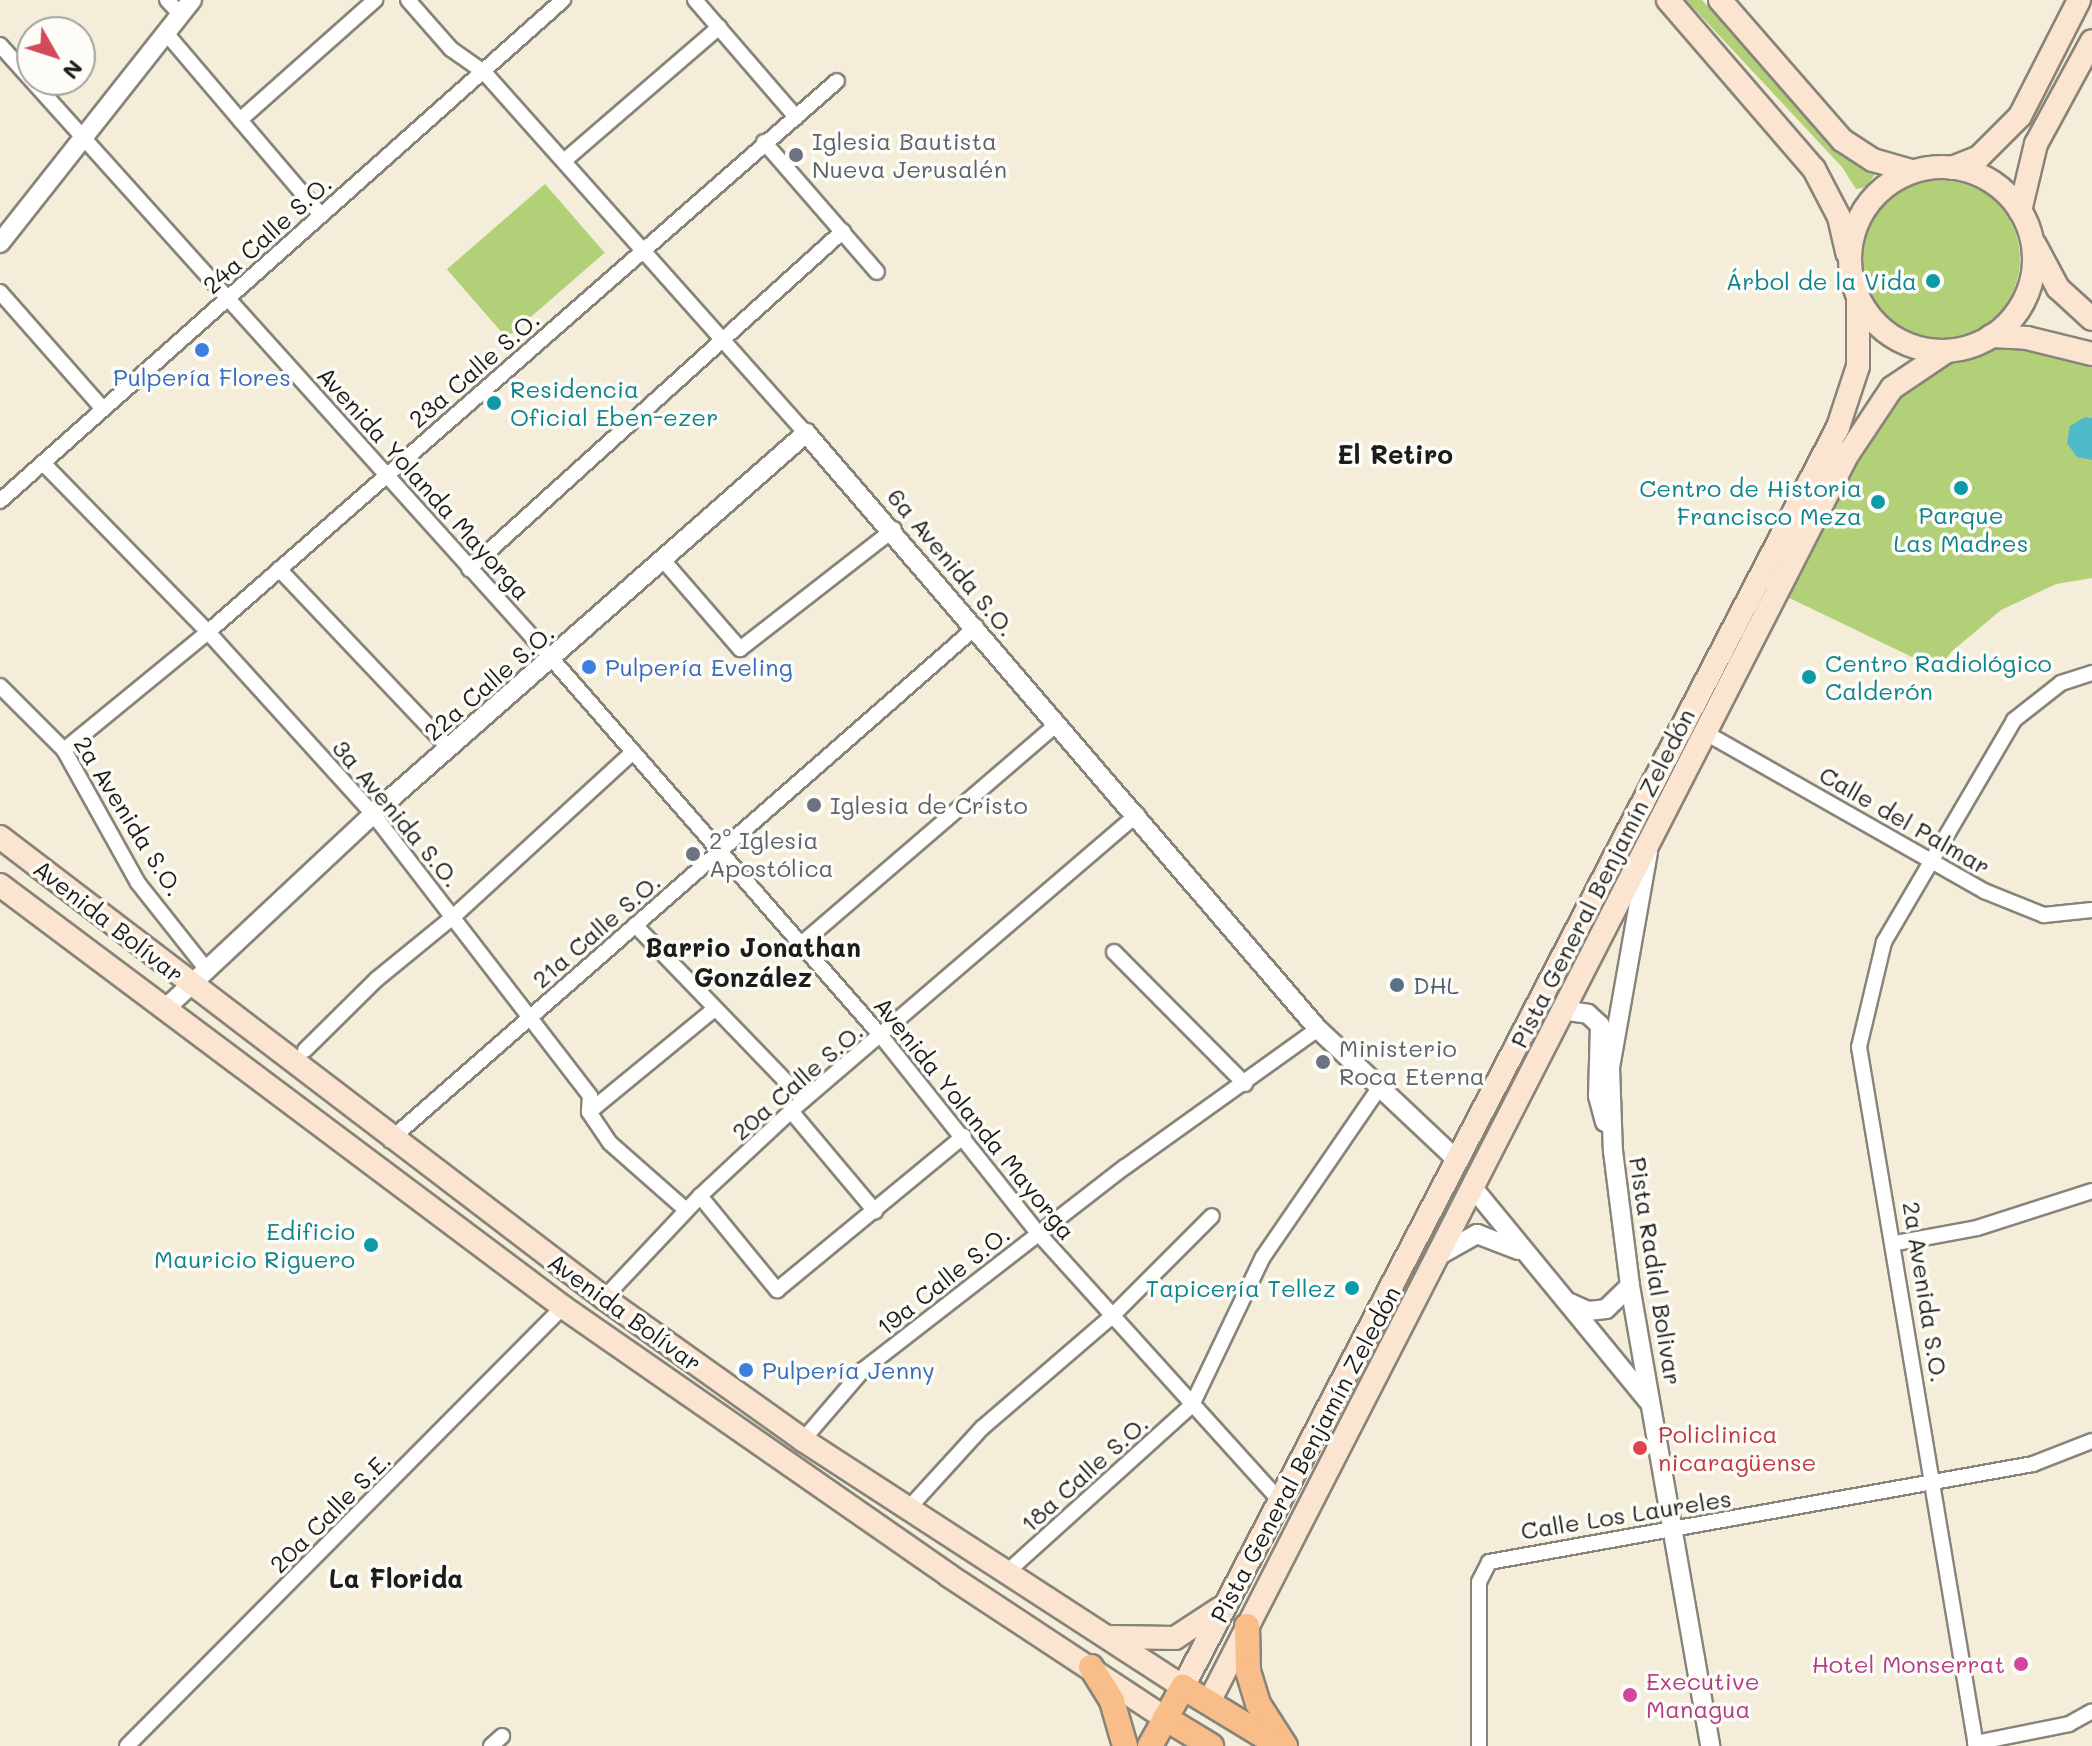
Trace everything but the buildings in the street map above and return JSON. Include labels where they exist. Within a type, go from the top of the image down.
[{"type":"highway","points":[[1247,1626],[1248,1671],[1258,1704],[1282,1746]]},
{"type":"highway","points":[[1091,1667],[1112,1701],[1125,1746]]},
{"type":"highway","name":"Avenida Bolívar","points":[[1183,1687],[1282,1746]]},
{"type":"highway","name":"Pista General Benjamín Zeledón","points":[[1150,1746],[1183,1687]]},
{"type":"highway","name":"Pista General Benjamín Zeledón","points":[[1196,1742],[1209,1702]]},
{"type":"highway","name":"Avenida Bolívar","points":[[1165,1718],[1196,1742]]},
{"type":"main road","points":[[1668,0],[1814,169],[1839,217],[1858,297],[1879,326],[1899,341],[1947,351],[1991,336],[2038,339],[2092,354]]},
{"type":"main road","points":[[1720,0],[1842,140],[1873,160],[1911,171],[1952,168],[1979,157],[2020,116],[2079,0]]},
{"type":"main road","points":[[2020,211],[2036,144],[2092,41]]},
{"type":"main road","points":[[1952,168],[1990,181],[2020,211],[2058,288],[2092,319]]},
{"type":"main road","points":[[1851,271],[1852,242],[1862,215],[1880,192],[1911,171]]},
{"type":"main road","points":[[1991,336],[2012,317],[2026,293],[2034,265],[2031,238]]},
{"type":"main road","name":"Pista General Benjamín Zeledón","points":[[1183,1687],[1853,389],[1860,342],[1858,297]]},
{"type":"main road","name":"Pista General Benjamín Zeledón","points":[[1209,1702],[1840,469],[1878,406],[1902,379],[1947,351]]},
{"type":"main road","points":[[1706,733],[1703,714],[1768,582],[1776,543]]},
{"type":"main road","points":[[1649,846],[1654,814],[1697,730],[1698,717],[1692,704]]},
{"type":"main road","name":"Avenida Bolívar","points":[[0,837],[200,978],[390,1140],[604,1298],[907,1510],[1183,1687]]},
{"type":"main road","name":"Avenida Bolívar","points":[[0,885],[563,1307],[948,1575],[1165,1718]]},
{"type":"main road","points":[[1534,1027],[1540,996]]},
{"type":"main road","points":[[1474,1189],[1471,1159],[1511,1074],[1534,1027],[1547,1012],[1561,1010]]},
{"type":"main road","points":[[1481,1111],[1511,1074]]},
{"type":"main road","points":[[1400,1324],[1409,1292],[1460,1188],[1462,1171],[1456,1159]]},
{"type":"main road","points":[[1106,1637],[1175,1638],[1228,1601]]},
{"type":"street","points":[[0,243],[186,7],[167,0]]},
{"type":"street","points":[[240,120],[375,0]]},
{"type":"street","name":"6a Avenida S.O.","points":[[408,0],[451,49],[483,71],[894,529],[1318,1029],[1456,1159]]},
{"type":"street","name":"24a Calle S.O.","points":[[3,492],[43,463],[563,0]]},
{"type":"street","points":[[695,0],[796,117]]},
{"type":"street","points":[[564,161],[719,27]]},
{"type":"street","points":[[166,33],[321,215]]},
{"type":"street","name":"Avenida Yolanda Mayorga","points":[[0,45],[552,659],[882,1037],[964,1136],[1038,1233],[1280,1501]]},
{"type":"street","name":"23a Calle S.O.","points":[[64,750],[208,632],[837,81]]},
{"type":"street","points":[[764,142],[877,272]]},
{"type":"street","points":[[469,569],[725,342],[843,231]]},
{"type":"street","points":[[0,292],[103,409]]},
{"type":"street","name":"22a Calle S.O.","points":[[200,978],[373,814],[806,433]]},
{"type":"street","name":"3a Avenida S.O.","points":[[43,463],[208,632],[373,814],[590,1096],[589,1112],[610,1143],[686,1210]]},
{"type":"street","points":[[663,560],[740,649],[894,529]]},
{"type":"street","points":[[279,569],[450,749]]},
{"type":"street","name":"21a Calle S.O.","points":[[390,1140],[976,627]]},
{"type":"street","name":"2a Avenida S.O.","points":[[1976,1745],[1931,1483],[1896,1243],[1859,1047],[1884,942],[2014,720],[2061,683],[2092,673]]},
{"type":"street","name":"2a Avenida S.O.","points":[[0,686],[64,750],[138,883],[200,978]]},
{"type":"street","points":[[800,945],[1058,723]]},
{"type":"street","name":"Calle del Palmar","points":[[1706,733],[1984,891],[2044,915],[2092,910]]},
{"type":"street","points":[[305,1050],[377,979],[454,916],[633,752]]},
{"type":"street","name":"20a Calle S.O.","points":[[604,1298],[700,1196],[791,1111],[882,1037],[1137,814]]},
{"type":"street","name":"Pista Radial Bolivar","points":[[1649,846],[1610,1067],[1613,1151],[1630,1286],[1655,1416]]},
{"type":"street","points":[[635,925],[713,1010],[804,1100]]},
{"type":"street","points":[[1114,952],[1245,1084]]},
{"type":"street","points":[[166,1008],[200,978]]},
{"type":"street","points":[[589,1112],[713,1010]]},
{"type":"street","points":[[1561,1010],[1588,1014],[1600,1026],[1598,1096],[1613,1151]]},
{"type":"street","name":"19a Calle S.O.","points":[[803,1440],[863,1370],[1038,1233],[1318,1029]]},
{"type":"street","points":[[1192,1405],[1263,1257],[1379,1088]]},
{"type":"street","points":[[791,1111],[875,1211]]},
{"type":"street","points":[[700,1196],[777,1290],[964,1136]]},
{"type":"street","name":"Pista Radial Bolivar","points":[[1474,1189],[1640,1388],[1655,1416]]},
{"type":"street","points":[[1896,1243],[1977,1228],[2092,1191]]},
{"type":"street","points":[[907,1510],[982,1428],[1112,1316],[1212,1216]]},
{"type":"street","points":[[1438,1256],[1477,1234],[1503,1242],[1533,1261]]},
{"type":"street","points":[[1564,1300],[1588,1311],[1601,1311],[1621,1299],[1630,1286]]},
{"type":"street","name":"20a Calle S.E.","points":[[127,1746],[563,1307]]},
{"type":"street","name":"18a Calle S.O.","points":[[1006,1573],[1192,1405]]},
{"type":"street","points":[[1655,1416],[1710,1746]]},
{"type":"street","name":"Calle Los Laureles","points":[[1479,1746],[1479,1582],[1489,1562],[2033,1464],[2092,1441]]},
{"type":"street","points":[[1976,1745],[2069,1724],[2092,1711]]},
{"type":"green space","points":[[1686,0],[1702,0],[1853,162],[1876,173],[1866,187],[1856,189],[1842,167]]},
{"type":"green space","points":[[1941,180],[1971,186],[1997,203],[2014,229],[2020,259],[2014,289],[1997,315],[1971,332],[1941,338],[1911,332],[1885,315],[1868,289],[1862,259],[1868,229],[1885,203],[1911,186]]},
{"type":"green space","points":[[545,184],[605,253],[507,338],[447,269]]},
{"type":"green space","name":"Parque Las Madres","points":[[1991,336],[2092,354],[2092,578],[2056,584],[2001,610],[1951,652],[1939,670],[1777,592],[1878,406],[1947,351]]},
{"type":"water","points":[[2085,417],[2092,418],[2092,460],[2077,457],[2067,443],[2070,426]]},
{"type":"place","name":"Iglesia Bautista Nueva Jerusalén","points":[[796,155]]},
{"type":"place","name":"Árbol de la Vida","points":[[1933,281]]},
{"type":"place","name":"Pulpería Flores","points":[[202,350]]},
{"type":"place","name":"Residencia Oficial Eben-ezer","points":[[494,403]]},
{"type":"place","name":"Parque Las Madres","points":[[1961,488]]},
{"type":"place","name":"Centro de Historia Francisco Meza","points":[[1878,502]]},
{"type":"place","name":"Pulpería Eveling","points":[[589,667]]},
{"type":"place","name":"Centro Radiológico Calderón","points":[[1809,677]]},
{"type":"place","name":"Iglesia de Cristo","points":[[814,805]]},
{"type":"place","name":"2° Iglesia Apostólica","points":[[693,854]]},
{"type":"place","name":"DHL","points":[[1397,985]]},
{"type":"place","name":"Ministerio Roca Eterna","points":[[1323,1062]]},
{"type":"place","name":"Edificio Mauricio Riguero","points":[[371,1245]]},
{"type":"place","name":"Tapicería Tellez","points":[[1352,1288]]},
{"type":"place","name":"Pulpería Jenny","points":[[746,1370]]},
{"type":"place","name":"Policlinica nicaragüense","points":[[1640,1448]]},
{"type":"place","name":"Hotel Monserrat","points":[[2021,1664]]},
{"type":"place","name":"Executive Managua","points":[[1630,1695]]},
{"type":"district","name":"El Retiro","points":[[1395,455]]},
{"type":"district","name":"Barrio Jonathan González","points":[[753,963]]},
{"type":"district","name":"La Florida","points":[[396,1579]]}]
